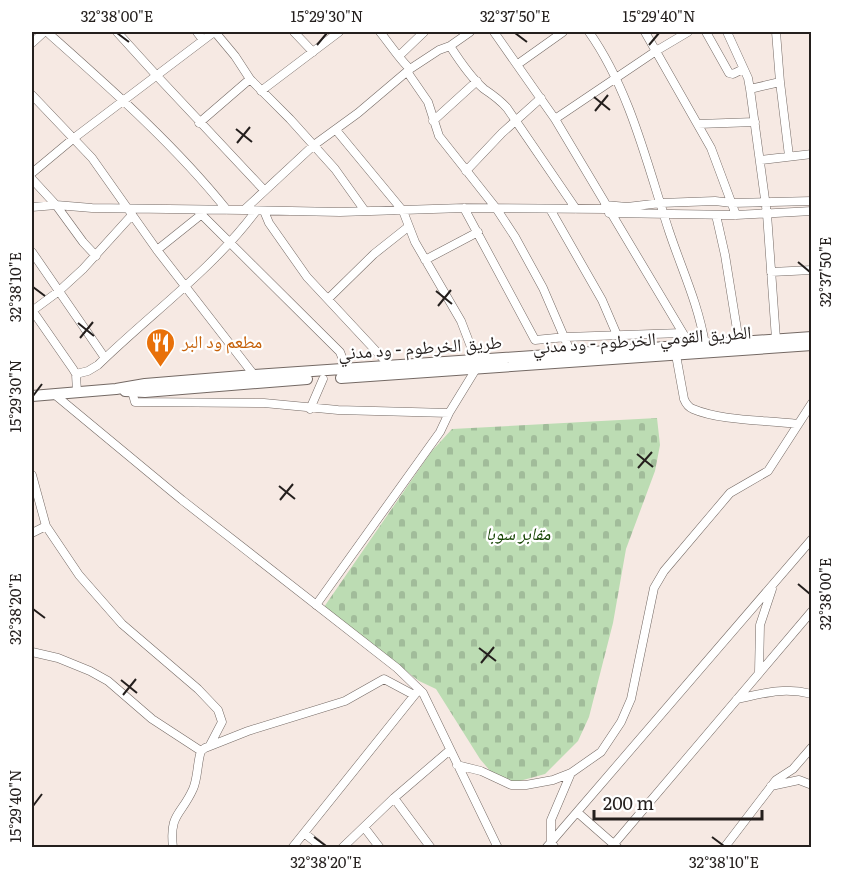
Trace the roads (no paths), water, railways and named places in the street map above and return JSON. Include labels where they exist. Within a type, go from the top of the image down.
[{"type":"highway","name":"طريق الخرطوم - ود مدني","points":[[131,389],[254,375],[390,366],[476,364],[571,353],[812,338]]},
{"type":"highway","name":"الطريق القومي الخرطوم - ود مدني","points":[[77,392],[323,379],[476,364],[676,355],[812,345]]},
{"type":"highway","points":[[32,396],[77,392]]},
{"type":"street","points":[[32,43],[46,32],[124,100],[209,188],[227,210]]},
{"type":"street","points":[[117,32],[199,123],[264,190]]},
{"type":"street","points":[[197,32],[203,40]]},
{"type":"street","points":[[32,173],[74,138],[215,32],[236,56],[250,79],[335,169],[365,211]]},
{"type":"street","points":[[294,32],[313,52]]},
{"type":"street","points":[[261,91],[339,32]]},
{"type":"street","points":[[380,32],[410,69]]},
{"type":"street","points":[[400,55],[424,32]]},
{"type":"street","points":[[244,210],[314,145],[336,130],[410,69],[470,32]]},
{"type":"street","points":[[494,32],[555,119],[690,345]]},
{"type":"street","points":[[518,64],[563,32]]},
{"type":"street","points":[[591,32],[616,77],[694,295],[705,344]]},
{"type":"street","points":[[645,32],[711,148],[736,215]]},
{"type":"street","points":[[555,119],[688,32]]},
{"type":"street","points":[[706,32],[729,74],[743,69]]},
{"type":"street","points":[[727,32],[750,89],[765,203],[776,339]]},
{"type":"street","points":[[776,32],[789,156]]},
{"type":"street","points":[[450,46],[477,81],[494,94],[517,120],[576,209]]},
{"type":"street","points":[[410,69],[408,73],[428,102],[439,136],[496,208],[530,262],[566,337],[571,353]]},
{"type":"street","points":[[199,123],[250,79]]},
{"type":"street","points":[[433,121],[477,81]]},
{"type":"street","points":[[750,89],[780,82]]},
{"type":"street","points":[[32,95],[92,158],[157,250],[254,375]]},
{"type":"street","points":[[466,171],[541,98]]},
{"type":"street","points":[[698,124],[755,122]]},
{"type":"street","points":[[316,605],[440,432],[476,364],[461,321],[425,260],[408,227],[403,211],[336,130]]},
{"type":"street","points":[[760,160],[812,154]]},
{"type":"street","points":[[32,179],[56,205],[96,256]]},
{"type":"street","points":[[607,209],[661,203],[812,201]]},
{"type":"street","points":[[32,207],[56,205],[130,212],[403,211],[496,208],[607,209],[736,215],[812,211]]},
{"type":"street","points":[[464,208],[535,340],[617,334],[682,333]]},
{"type":"street","points":[[550,209],[597,291],[617,334]]},
{"type":"street","points":[[76,374],[93,369],[184,286],[260,211]]},
{"type":"street","points":[[260,211],[316,289],[328,298],[390,366]]},
{"type":"street","points":[[77,392],[76,374],[32,310],[59,291],[96,256],[130,212]]},
{"type":"street","points":[[200,212],[340,352],[346,370]]},
{"type":"street","points":[[157,250],[200,212]]},
{"type":"street","points":[[716,215],[739,342]]},
{"type":"street","points":[[328,298],[374,254],[408,227]]},
{"type":"street","points":[[425,260],[478,232]]},
{"type":"street","points":[[32,252],[105,358]]},
{"type":"street","points":[[771,272],[812,270]]},
{"type":"street","points":[[638,334],[641,348]]},
{"type":"street","points":[[676,355],[684,399],[692,409],[725,416],[796,424]]},
{"type":"street","points":[[310,409],[323,379]]},
{"type":"street","points":[[131,389],[135,402],[264,403],[310,409],[449,413]]},
{"type":"street","points":[[54,394],[182,500],[397,668],[417,692],[450,750],[498,848]]},
{"type":"street","points":[[457,765],[481,771],[511,785],[544,781],[571,773],[601,752],[621,722],[631,699],[654,588],[664,571],[730,493],[768,471],[777,460],[796,424],[812,403]]},
{"type":"street","points":[[32,475],[46,526],[79,575],[122,624],[198,689],[218,711],[222,722],[210,746]]},
{"type":"street","points":[[32,533],[46,526]]},
{"type":"street","points":[[550,846],[812,539]]},
{"type":"street","points":[[759,672],[760,625],[775,582]]},
{"type":"street","points":[[577,812],[616,846],[812,611]]},
{"type":"street","points":[[32,652],[58,658],[108,681],[152,719],[201,751]]},
{"type":"street","points":[[173,848],[172,824],[194,787],[201,751],[345,701],[384,679],[417,692]]},
{"type":"street","points":[[736,700],[782,690],[812,694]]},
{"type":"street","points":[[295,846],[417,692]]},
{"type":"street","points":[[724,848],[771,786],[793,769],[812,747]]},
{"type":"street","points":[[342,848],[394,798],[450,750]]},
{"type":"street","points":[[550,846],[551,820],[571,773]]},
{"type":"street","points":[[771,786],[799,780],[812,785]]},
{"type":"street","points":[[394,798],[431,848]]},
{"type":"street","points":[[364,826],[380,848]]},
{"type":"street","points":[[304,833],[323,848]]},
{"type":"place","name":"مطعم ود البر","points":[[161,368]]},
{"type":"park label","name":"مقابر سوبا","points":[[518,534]]}]
